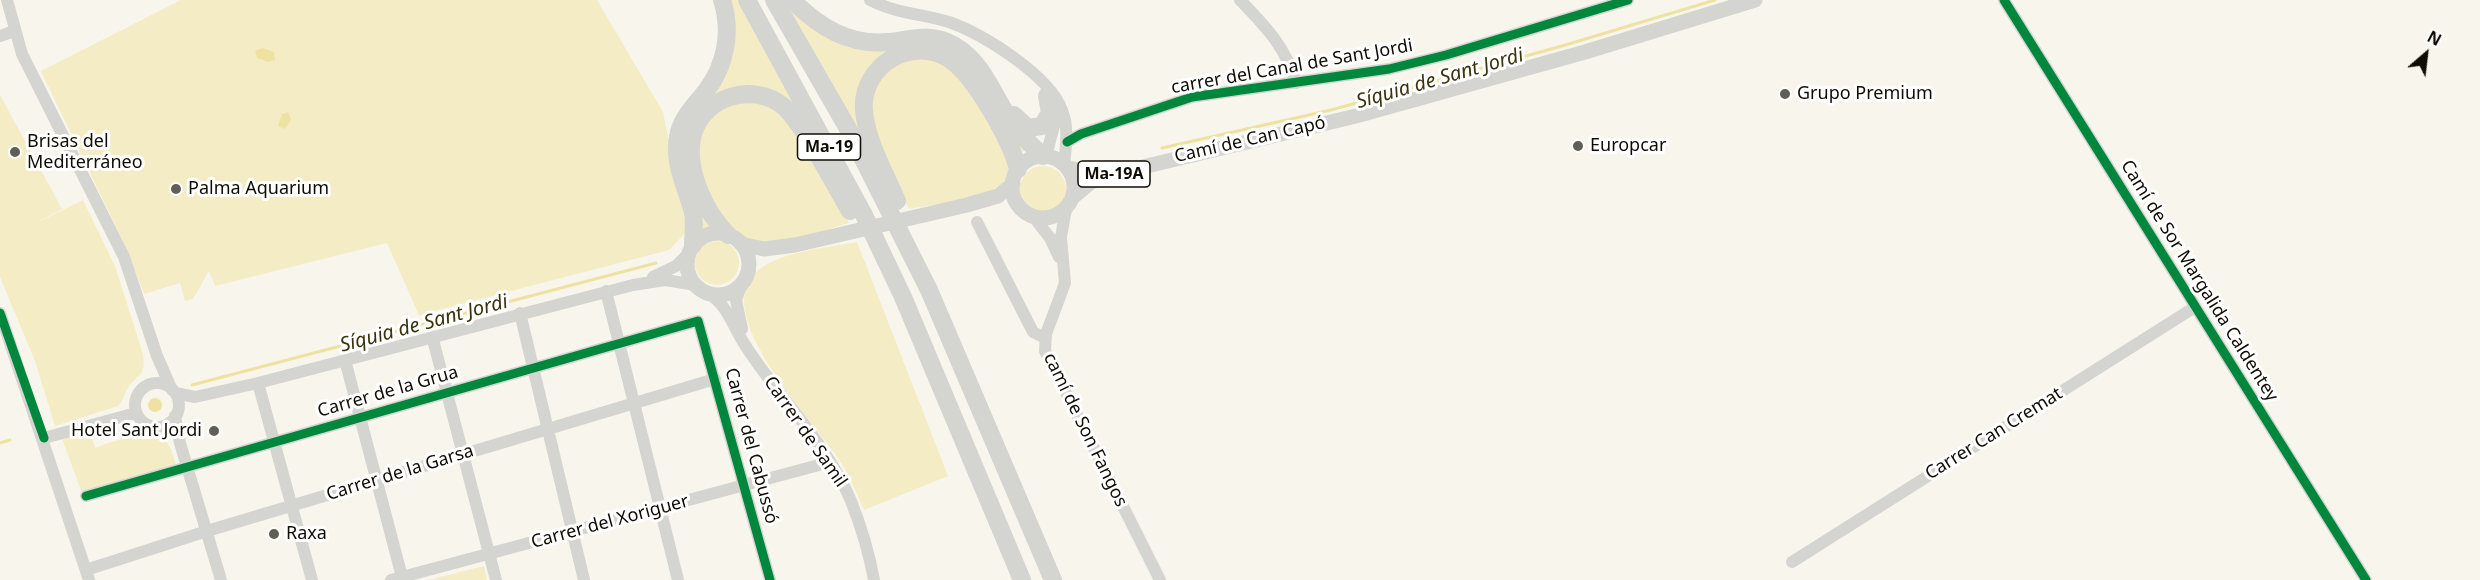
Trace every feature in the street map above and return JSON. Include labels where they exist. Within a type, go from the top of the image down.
[{"type":"highway","points":[[691,249],[694,219],[679,166],[678,138],[683,120],[711,83],[723,57],[727,26],[722,0]]},
{"type":"highway","name":"Ma-19","points":[[747,0],[835,159],[903,297],[1022,580]]},
{"type":"highway","name":"Ma-19","points":[[774,0],[847,127],[929,290],[1053,580]]},
{"type":"highway","points":[[792,0],[827,30],[853,40],[881,42],[926,36],[945,41],[972,58],[1019,133],[1044,156]]},
{"type":"highway","points":[[929,290],[925,267],[867,126],[864,101],[868,86],[876,71],[892,57],[909,51],[927,50],[951,60],[971,82],[1008,140],[1016,176]]},
{"type":"highway","points":[[734,239],[711,215],[701,193],[692,159],[693,134],[701,119],[719,102],[736,95],[762,96],[783,106],[795,120],[857,223],[886,279],[903,297]]},
{"type":"highway","points":[[995,96],[1007,105],[1021,124],[1036,129],[1042,126],[1049,117],[1051,109],[1047,96]]},
{"type":"main road","name":"Camí de Can Capó","points":[[1069,203],[1098,178],[1160,161],[1356,116],[1585,52],[1755,0]]},
{"type":"main road","points":[[795,245],[759,260],[729,292],[702,289],[688,273],[691,249],[709,234],[764,249],[795,245],[967,206],[998,196],[1031,159],[1044,156],[1066,166],[1074,181],[1069,203],[1053,216],[998,204],[967,206]]},
{"type":"main road","name":"Camí de Can Capó","points":[[1066,166],[1091,171],[1160,161]]},
{"type":"main road","points":[[1016,176],[1013,194],[1027,212]]},
{"type":"main road","points":[[734,239],[748,258],[744,278]]},
{"type":"street","points":[[7,0],[14,32],[32,73],[124,257],[157,357],[178,403],[176,415],[180,443],[221,580]]},
{"type":"street","points":[[870,0],[903,13],[937,19],[963,28],[994,45],[1023,67],[1056,96],[1066,124],[1066,166]]},
{"type":"street","points":[[1240,0],[1273,33],[1290,62],[1296,83]]},
{"type":"street","name":"carrer del Canal de Sant Jordi","points":[[1067,142],[1092,130],[1192,97],[1401,66],[1628,0]]},
{"type":"street","name":"Camí de Sor Margalida Caldentey","points":[[2004,0],[2366,580]]},
{"type":"street","points":[[0,36],[14,32]]},
{"type":"street","points":[[1023,67],[1047,96],[1055,117],[1044,156]]},
{"type":"street","points":[[1045,338],[1064,289],[1065,269],[1061,237],[1069,203]]},
{"type":"street","points":[[1027,212],[1050,238],[1065,269]]},
{"type":"street","name":"camí de Son Fangos","points":[[977,222],[1034,332],[1045,338],[1045,351],[1050,364],[1160,580]]},
{"type":"street","points":[[633,285],[670,271],[691,249]]},
{"type":"street","name":"Carrer de Samil","points":[[744,278],[737,294],[737,306],[752,355]]},
{"type":"street","points":[[144,387],[155,384],[195,397],[258,383],[633,285],[669,280],[702,289]]},
{"type":"street","name":"Carrer de Samil","points":[[702,289],[726,310],[752,355],[830,462],[850,500],[869,556],[874,580]]},
{"type":"street","points":[[606,291],[678,580]]},
{"type":"street","name":"Carrer Can Cremat","points":[[1792,562],[2195,307]]},
{"type":"street","points":[[0,313],[44,438],[87,575]]},
{"type":"street","points":[[520,313],[584,580]]},
{"type":"street","name":"Carrer de la Grua","points":[[86,496],[699,321]]},
{"type":"street","name":"Carrer del Cabussó","points":[[699,321],[770,580]]},
{"type":"street","points":[[432,336],[496,580]]},
{"type":"street","points":[[157,357],[136,400],[136,413],[141,420],[180,443]]},
{"type":"street","points":[[345,360],[376,480],[396,579]]},
{"type":"street","name":"Carrer de la Garsa","points":[[87,575],[207,531],[715,379]]},
{"type":"street","points":[[258,383],[312,580]]},
{"type":"street","points":[[156,427],[166,425],[195,397]]},
{"type":"street","points":[[44,438],[136,413]]},
{"type":"street","name":"Carrer del Xoriguer","points":[[396,579],[830,462]]},
{"type":"shaded area","points":[[181,0],[597,0],[663,112],[687,231],[669,250],[419,315],[387,243],[215,286],[209,271],[193,299],[185,301],[180,283],[144,294],[127,250],[41,71]]},
{"type":"shaded area","points":[[728,0],[737,0],[814,137],[811,138],[788,105],[777,96],[763,90],[748,88],[734,90],[708,103],[698,114],[691,127],[687,142],[688,164],[700,203],[714,227],[701,232],[700,214],[687,173],[684,141],[691,119],[719,82],[729,59],[732,24]]},
{"type":"shaded area","points":[[784,0],[821,32],[848,44],[869,47],[923,43],[949,48],[961,56],[979,76],[1010,127],[1027,149],[1020,153],[1009,130],[981,86],[962,62],[954,55],[939,48],[923,45],[893,52],[880,60],[869,72],[862,86],[859,102],[860,118],[876,163]]},
{"type":"shaded area","points":[[263,48],[274,52],[275,60],[268,62],[257,58],[255,51]]},
{"type":"shaded area","points":[[917,57],[944,63],[964,83],[984,112],[1011,170],[1006,180],[996,188],[983,194],[951,202],[909,209],[877,137],[873,118],[873,99],[879,82],[893,65]]},
{"type":"shaded area","points":[[0,95],[62,209],[32,225],[83,200],[115,266],[143,354],[142,372],[128,388],[118,406],[55,426],[35,361],[0,277]]},
{"type":"shaded area","points":[[734,102],[766,104],[787,120],[849,223],[800,238],[762,242],[737,232],[724,219],[706,185],[701,166],[700,147],[703,130],[711,117]]},
{"type":"shaded area","points":[[288,112],[291,120],[285,129],[278,126],[282,114]]},
{"type":"shaded area","points":[[1043,166],[1059,173],[1066,189],[1059,205],[1043,212],[1027,205],[1020,189],[1027,173]]},
{"type":"shaded area","points":[[717,241],[726,242],[733,247],[738,254],[738,272],[733,279],[726,284],[717,285],[708,284],[701,279],[696,272],[695,263],[696,254],[701,247],[708,242]]},
{"type":"shaded area","points":[[857,242],[948,476],[864,510],[842,464],[769,366],[753,336],[745,308],[747,284],[764,266],[797,253]]},
{"type":"shaded area","points":[[155,398],[160,400],[162,405],[160,410],[155,412],[150,410],[148,405],[150,400]]},
{"type":"shaded area","points":[[89,429],[95,448],[143,434],[162,438],[168,444],[177,467],[82,493],[61,436]]},
{"type":"shaded area","points":[[484,566],[487,580],[428,580]]},
{"type":"waterway","name":"Síquia de Sant Jordi","points":[[1162,148],[1331,110],[1562,46],[1715,0]]},
{"type":"waterway","name":"Síquia de Sant Jordi","points":[[192,385],[656,263]]},
{"type":"waterway","name":"Síquia de Sant Jordi","points":[[0,443],[10,440]]},
{"type":"cycle path","points":[[1067,142],[1081,134],[1192,97],[1389,69],[1446,55],[1628,0]]},
{"type":"cycle path","points":[[2004,0],[2366,580]]},
{"type":"cycle path","points":[[0,313],[44,438]]},
{"type":"cycle path","points":[[86,496],[698,321],[770,580]]},
{"type":"place","name":"Grupo Premium","points":[[1785,94]]},
{"type":"place","name":"Europcar","points":[[1578,146]]},
{"type":"place","name":"Brisas del Mediterráneo","points":[[15,152]]},
{"type":"place","name":"Palma Aquarium","points":[[176,189]]},
{"type":"place","name":"Hotel Sant Jordi","points":[[214,431]]},
{"type":"place","name":"Raxa","points":[[274,534]]}]
